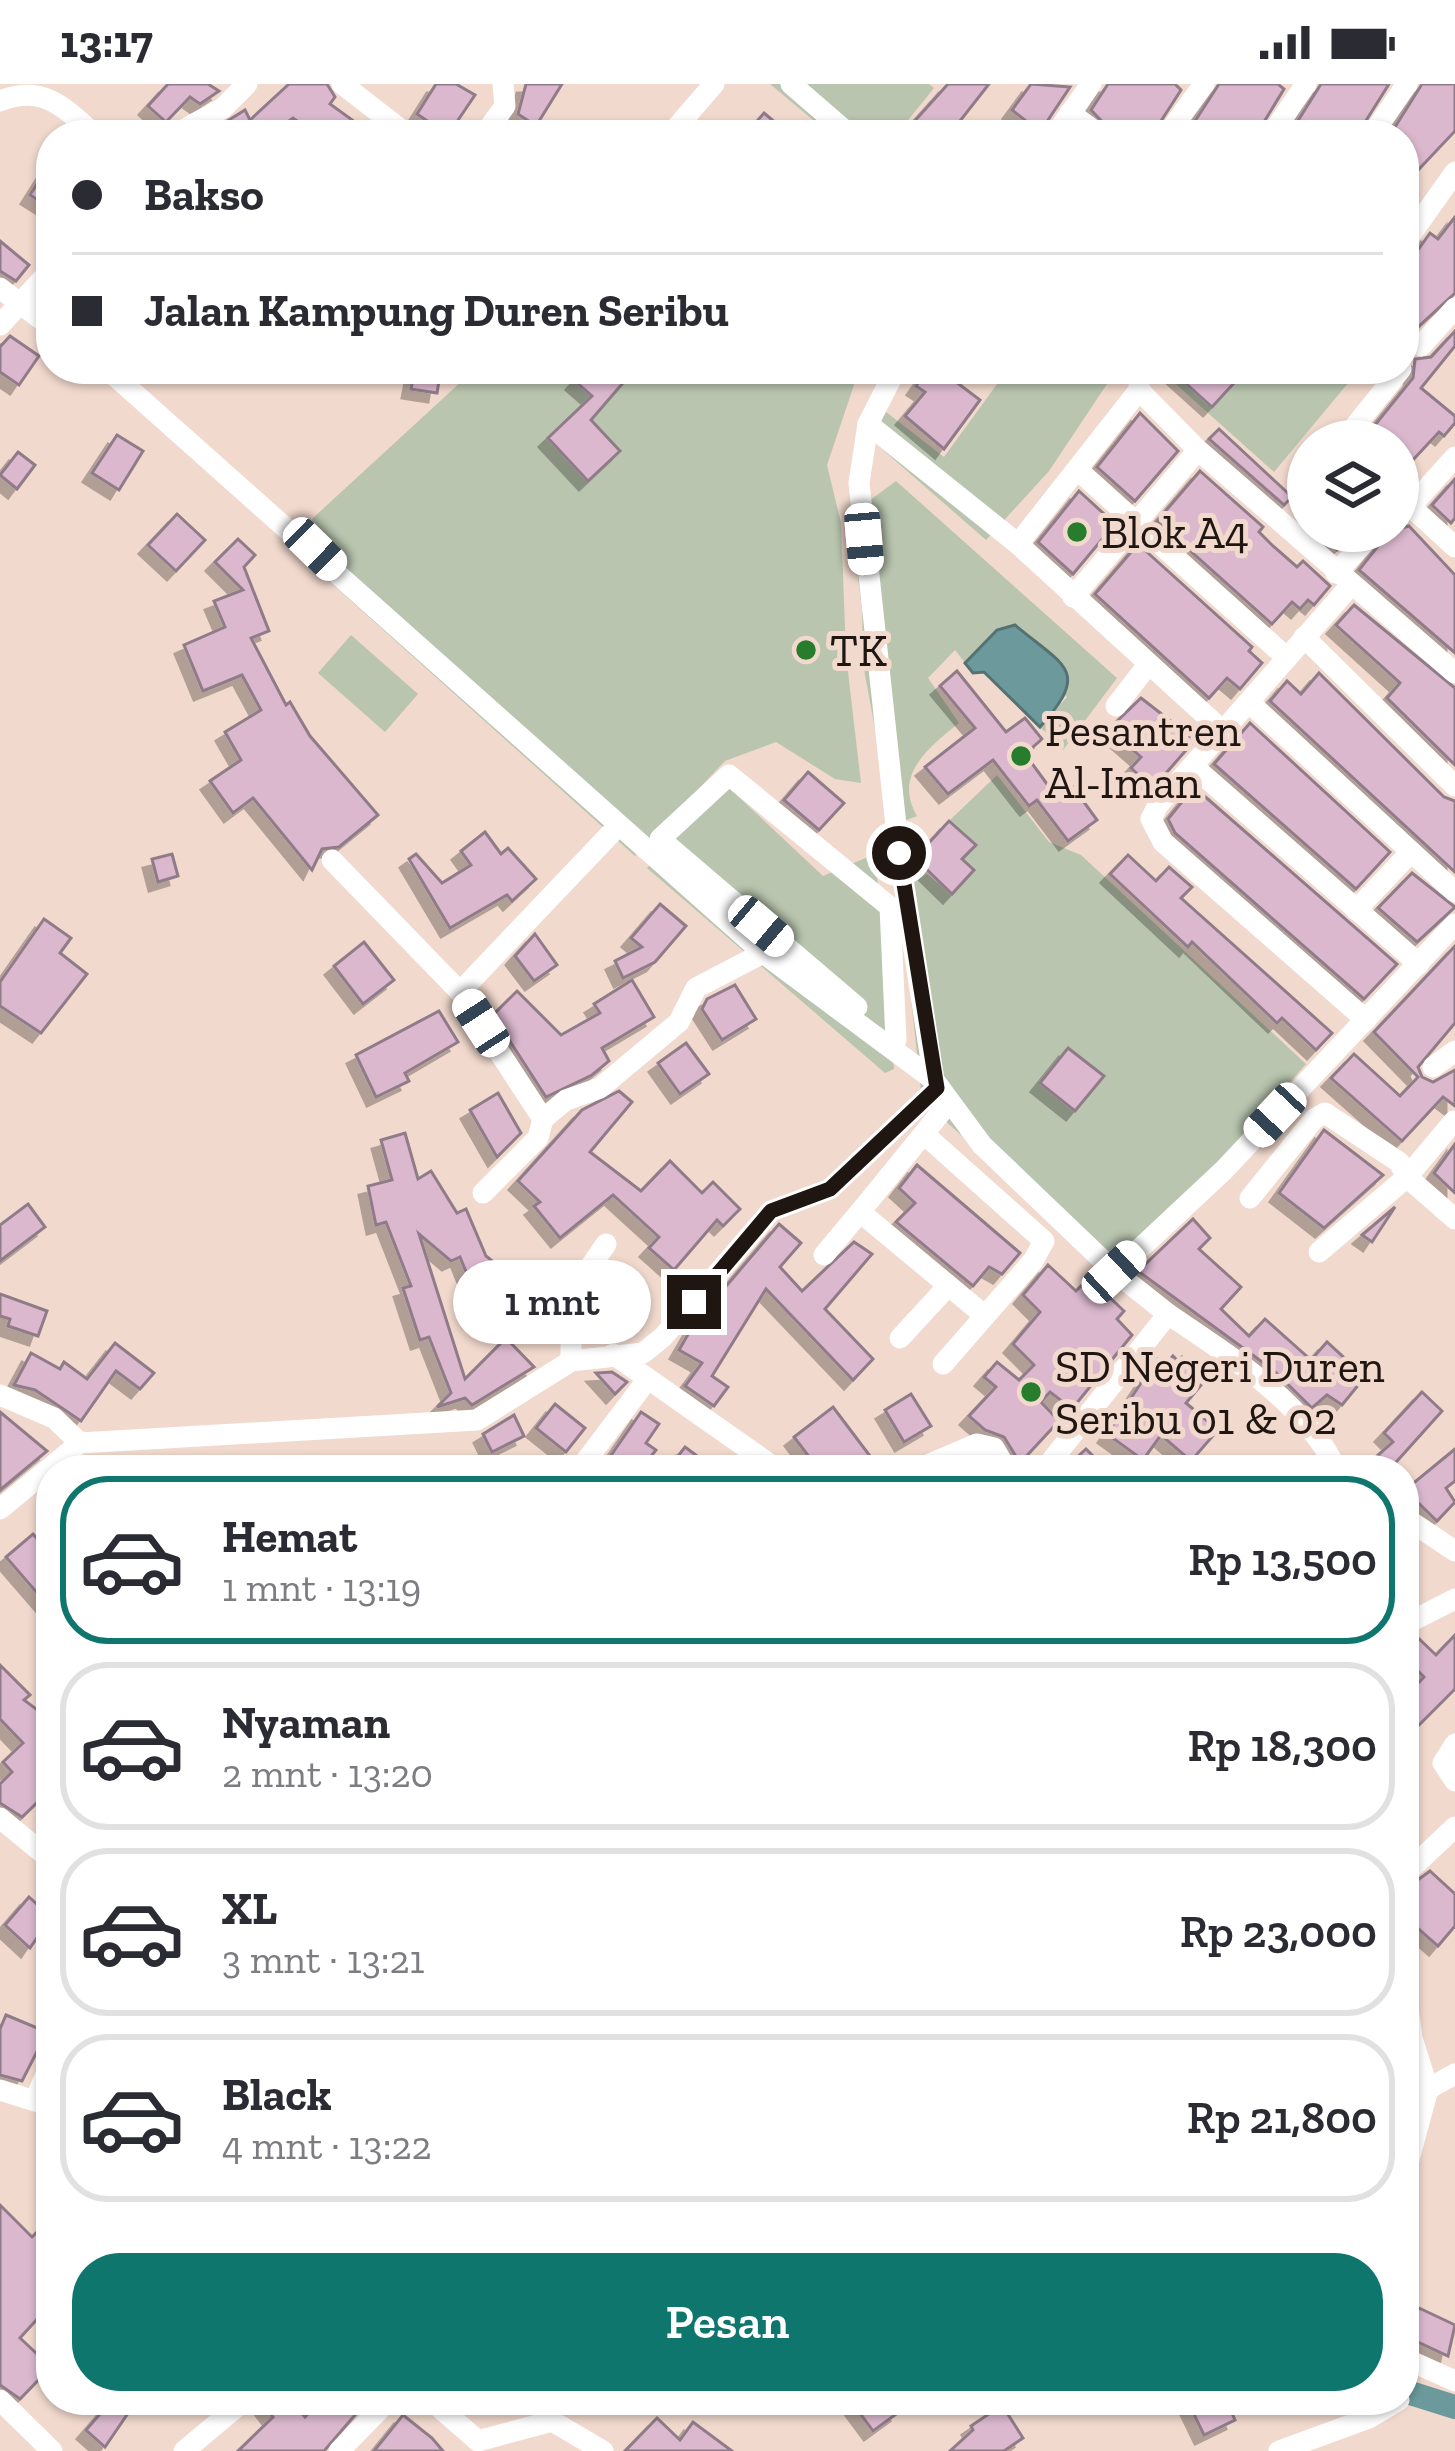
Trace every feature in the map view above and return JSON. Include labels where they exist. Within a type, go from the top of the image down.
[{"type":"street","points":[[201,120],[223,108],[247,84]]},
{"type":"street","points":[[342,84],[389,120]]},
{"type":"street","points":[[495,120],[505,106],[503,84]]},
{"type":"street","points":[[683,120],[714,84]]},
{"type":"street","points":[[791,84],[833,120]]},
{"type":"street","points":[[1065,120],[1091,84]]},
{"type":"street","points":[[1178,120],[1204,84]]},
{"type":"street","points":[[1281,120],[1306,84]]},
{"type":"street","points":[[1382,120],[1407,84]]},
{"type":"street","points":[[0,101],[53,90],[81,120]]},
{"type":"street","points":[[1070,112],[1080,120]]},
{"type":"street","points":[[1419,223],[1455,172]]},
{"type":"street","points":[[0,325],[36,286]]},
{"type":"street","points":[[0,288],[36,317]]},
{"type":"street","points":[[1419,334],[1455,308]]},
{"type":"street","points":[[124,384],[315,549],[462,691],[763,953],[937,1084]]},
{"type":"street","points":[[824,1256],[923,1134],[937,1084],[899,853],[861,510],[860,460],[868,424],[888,384]]},
{"type":"street","points":[[1018,544],[1079,471],[1136,384]]},
{"type":"street","points":[[1143,384],[1198,450],[1455,673]]},
{"type":"street","points":[[1360,420],[1390,384]]},
{"type":"street","points":[[868,424],[1018,544],[1225,733]]},
{"type":"street","points":[[1072,597],[1198,450]]},
{"type":"street","points":[[1419,487],[1455,457]]},
{"type":"street","points":[[1079,471],[1287,658]]},
{"type":"street","points":[[1419,516],[1455,547]]},
{"type":"street","points":[[1361,552],[1304,638],[1158,805],[1151,820],[1155,832],[1366,1020]]},
{"type":"street","points":[[1304,638],[1455,786]]},
{"type":"street","points":[[1116,706],[1148,666]]},
{"type":"street","points":[[1251,704],[1455,892]]},
{"type":"street","points":[[1194,767],[1419,964]]},
{"type":"street","points":[[896,1040],[890,908],[729,775],[661,839],[896,1040],[1114,1272],[1294,1412],[1330,1455]]},
{"type":"street","points":[[460,992],[618,826]]},
{"type":"street","points":[[1356,910],[1411,852]]},
{"type":"street","points":[[332,860],[460,992],[543,1119]]},
{"type":"street","points":[[1114,1272],[1224,1170],[1455,924]]},
{"type":"street","points":[[483,1193],[538,1138],[543,1119],[566,1100],[600,1088],[679,1022],[696,988],[763,953]]},
{"type":"street","points":[[1432,1067],[1455,1051]]},
{"type":"street","points":[[66,1455],[80,1443],[477,1420],[571,1361],[643,1352],[663,1337],[771,1211],[830,1189],[937,1084]]},
{"type":"street","points":[[1250,1198],[1314,1119],[1325,1113],[1399,1162],[1407,1177],[1455,1219]]},
{"type":"street","points":[[1319,1252],[1407,1177],[1454,1121]]},
{"type":"street","points":[[923,1134],[1043,1241],[1042,1250],[943,1364]]},
{"type":"street","points":[[860,1212],[984,1315]]},
{"type":"street","points":[[571,1361],[571,1295],[606,1244]]},
{"type":"street","points":[[900,1338],[947,1287]]},
{"type":"street","points":[[1056,1455],[1168,1314]]},
{"type":"street","points":[[612,1354],[754,1455]]},
{"type":"street","points":[[590,1455],[647,1379]]},
{"type":"street","points":[[0,1395],[55,1418],[80,1443]]},
{"type":"street","points":[[951,1455],[977,1444],[994,1448],[998,1455]]},
{"type":"street","points":[[0,1510],[36,1480]]},
{"type":"street","points":[[1419,1527],[1455,1551]]},
{"type":"street","points":[[1419,1617],[1455,1599]]},
{"type":"street","points":[[1455,1744],[1443,1762],[1455,1781]]},
{"type":"street","points":[[0,1818],[36,1848]]},
{"type":"street","points":[[1419,1859],[1455,1827]]},
{"type":"street","points":[[1419,2060],[1428,2089],[1419,2122]]},
{"type":"street","points":[[1428,2089],[1455,2074]]},
{"type":"street","points":[[0,2090],[36,2101]]},
{"type":"street","points":[[1419,2367],[1455,2381]]},
{"type":"street","points":[[0,2400],[52,2451]]},
{"type":"street","points":[[184,2451],[227,2415]]},
{"type":"street","points":[[339,2451],[374,2415]]},
{"type":"street","points":[[448,2415],[478,2441],[551,2421],[602,2451]]},
{"type":"street","points":[[1279,2451],[1374,2415]]},
{"type":"green space","points":[[770,84],[929,84],[934,88],[908,120],[813,120]]},
{"type":"green space","points":[[459,384],[853,384],[827,465],[841,523],[846,655],[861,783],[835,779],[776,742],[725,761],[635,856],[300,555],[313,518]]},
{"type":"green space","points":[[997,384],[1107,384],[1049,471],[986,540],[866,435],[872,401],[944,457]]},
{"type":"green space","points":[[1176,384],[1347,384],[1317,420],[1287,420],[1287,456],[1274,472]]},
{"type":"green space","points":[[896,481],[1117,678],[1063,750],[1040,727],[1067,697],[997,630],[965,663],[955,650],[928,678],[959,723],[926,753],[912,775],[909,788],[917,816],[893,825],[863,664],[862,609],[850,515]]},
{"type":"green space","points":[[351,635],[418,694],[385,732],[318,673]]},
{"type":"green space","points":[[997,775],[1049,842],[1081,855],[1306,1064],[1208,1174],[1108,1267],[922,1100],[899,888],[927,874],[952,894],[973,871],[962,859],[975,845],[949,821]]},
{"type":"green space","points":[[725,784],[823,876],[875,854],[894,1069],[885,1073],[647,868]]},
{"type":"water","points":[[1015,625],[1058,661],[1068,681],[1056,708],[1040,727],[984,672],[973,673],[965,663],[997,630]]},
{"type":"building","points":[[168,84],[208,84],[219,91],[200,104],[190,97],[168,120],[148,106]]},
{"type":"building","points":[[289,84],[327,84],[335,97],[330,104],[352,120],[293,118],[250,120]]},
{"type":"building","points":[[436,84],[456,84],[475,95],[458,120],[426,120],[417,114]]},
{"type":"building","points":[[526,84],[562,84],[540,120],[518,114]]},
{"type":"building","points":[[948,84],[989,84],[961,120],[916,120]]},
{"type":"building","points":[[1031,84],[1070,87],[1048,120],[1025,120],[1012,110]]},
{"type":"building","points":[[1108,84],[1175,84],[1181,90],[1162,120],[1101,120],[1091,110]]},
{"type":"building","points":[[1219,84],[1278,84],[1284,89],[1265,120],[1196,120]]},
{"type":"building","points":[[1321,84],[1389,84],[1366,120],[1298,120]]},
{"type":"building","points":[[1422,84],[1455,84],[1455,131],[1419,169],[1419,120],[1399,120]]},
{"type":"building","points":[[245,110],[250,120],[229,120]]},
{"type":"building","points":[[1455,217],[1455,293],[1419,326],[1419,248],[1430,233],[1438,239]]},
{"type":"building","points":[[0,241],[29,265],[16,281],[0,271]]},
{"type":"building","points":[[1455,331],[1455,346],[1421,388],[1455,416],[1455,423],[1419,453],[1419,420],[1379,420],[1408,384],[1419,384],[1419,358],[1431,357]]},
{"type":"building","points":[[10,336],[36,354],[19,385],[0,372],[0,347]]},
{"type":"building","points":[[412,384],[438,384],[437,393],[411,389]]},
{"type":"building","points":[[578,384],[622,384],[591,420],[620,451],[588,481],[548,438],[592,396]]},
{"type":"building","points":[[959,384],[980,400],[944,449],[905,416],[925,392],[916,386]]},
{"type":"building","points":[[1187,384],[1233,384],[1212,407]]},
{"type":"building","points":[[1140,413],[1178,451],[1135,501],[1097,467]]},
{"type":"building","points":[[1219,429],[1287,492],[1287,502],[1284,505],[1209,439]]},
{"type":"building","points":[[117,435],[143,451],[119,490],[92,473]]},
{"type":"building","points":[[18,452],[35,465],[17,489],[0,475]]},
{"type":"building","points":[[1200,471],[1263,527],[1259,532],[1273,546],[1297,567],[1303,561],[1330,586],[1314,605],[1308,600],[1300,609],[1292,602],[1272,624],[1157,521]]},
{"type":"building","points":[[1455,479],[1455,518],[1451,523],[1432,505]]},
{"type":"building","points":[[1079,491],[1115,524],[1073,574],[1038,542]]},
{"type":"building","points":[[177,514],[205,540],[176,571],[148,545]]},
{"type":"building","points":[[1419,537],[1455,575],[1455,653],[1359,570],[1373,552],[1419,552]]},
{"type":"building","points":[[238,539],[255,555],[244,567],[269,631],[251,638],[286,705],[290,702],[310,736],[378,815],[339,847],[322,849],[312,870],[253,798],[233,813],[210,781],[241,760],[225,732],[261,710],[242,675],[203,691],[184,645],[225,627],[214,601],[243,590],[215,562]]},
{"type":"building","points":[[1138,544],[1252,647],[1249,651],[1262,663],[1240,689],[1227,678],[1209,698],[1095,594]]},
{"type":"building","points":[[1354,605],[1455,688],[1455,765],[1387,698],[1400,683],[1336,625]]},
{"type":"building","name":"Pesantren Al-Iman","points":[[957,671],[1006,732],[1025,718],[1042,739],[1025,754],[1058,799],[1073,787],[1097,820],[1068,841],[1037,800],[1029,806],[993,760],[948,794],[925,767],[975,728],[940,686]]},
{"type":"building","points":[[1319,673],[1444,797],[1455,801],[1455,872],[1270,701],[1287,681],[1301,694]]},
{"type":"building","points":[[1141,698],[1195,740],[1153,788],[1131,768],[1141,757],[1109,729]]},
{"type":"building","points":[[1250,723],[1390,852],[1356,889],[1214,764]]},
{"type":"building","points":[[808,772],[844,803],[819,830],[784,800]]},
{"type":"building","points":[[1194,787],[1397,964],[1364,999],[1175,833],[1168,819]]},
{"type":"building","points":[[949,821],[976,845],[962,859],[974,870],[952,894],[915,858]]},
{"type":"building","points":[[485,832],[501,854],[508,848],[536,879],[512,901],[507,895],[450,928],[409,859],[416,854],[442,883],[471,865],[461,851]]},
{"type":"building","points":[[172,854],[178,876],[158,882],[152,859]]},
{"type":"building","points":[[1128,855],[1156,881],[1169,867],[1192,887],[1181,898],[1332,1033],[1316,1050],[1282,1018],[1277,1023],[1192,942],[1188,947],[1110,874]]},
{"type":"building","points":[[1412,873],[1455,907],[1417,942],[1378,908]]},
{"type":"building","points":[[660,904],[686,926],[655,962],[623,978],[615,961],[642,947],[631,938]]},
{"type":"building","points":[[44,919],[71,938],[60,953],[87,974],[41,1033],[0,1006],[0,982]]},
{"type":"building","points":[[535,934],[557,965],[534,981],[515,956]]},
{"type":"building","points":[[364,942],[394,980],[363,1004],[334,966]]},
{"type":"building","points":[[1455,946],[1455,1023],[1418,1067],[1422,1077],[1433,1082],[1455,1070],[1455,1106],[1443,1097],[1402,1141],[1331,1078],[1354,1054],[1400,1096],[1418,1077],[1374,1032]]},
{"type":"building","points":[[632,980],[654,1017],[602,1048],[609,1061],[592,1075],[546,1097],[493,1015],[517,991],[561,1035],[600,1013],[594,1004]]},
{"type":"building","points":[[735,985],[756,1019],[722,1040],[702,1009],[707,999]]},
{"type":"building","points":[[439,1011],[458,1042],[405,1073],[409,1081],[376,1097],[356,1055]]},
{"type":"building","points":[[686,1043],[709,1074],[680,1094],[658,1063]]},
{"type":"building","points":[[1068,1048],[1104,1076],[1075,1111],[1040,1083]]},
{"type":"building","points":[[619,1091],[632,1102],[590,1152],[641,1191],[670,1161],[702,1193],[713,1182],[740,1209],[723,1226],[717,1220],[674,1270],[649,1248],[659,1237],[613,1195],[560,1238],[534,1206],[540,1202],[518,1181],[582,1110]]},
{"type":"building","points":[[498,1093],[521,1133],[497,1157],[470,1110]]},
{"type":"building","points":[[1324,1130],[1383,1175],[1324,1228],[1279,1193]]},
{"type":"building","points":[[405,1133],[418,1179],[431,1171],[457,1213],[466,1209],[486,1256],[507,1273],[503,1277],[536,1297],[515,1332],[485,1314],[495,1298],[467,1274],[460,1257],[451,1261],[419,1234],[465,1379],[506,1338],[534,1367],[472,1405],[465,1398],[437,1407],[451,1393],[429,1337],[420,1340],[403,1288],[411,1286],[386,1222],[376,1225],[368,1186],[392,1180],[381,1140]]},
{"type":"building","points":[[1455,1144],[1455,1193],[1434,1173]]},
{"type":"building","points":[[917,1165],[1020,1253],[1002,1274],[989,1267],[973,1286],[896,1222],[915,1203],[899,1188]]},
{"type":"building","points":[[28,1204],[45,1227],[0,1261],[0,1225]]},
{"type":"building","points":[[1395,1207],[1372,1242],[1362,1235]]},
{"type":"building","points":[[1193,1219],[1210,1238],[1199,1249],[1241,1287],[1221,1309],[1249,1336],[1265,1319],[1311,1360],[1327,1342],[1365,1377],[1342,1405],[1327,1395],[1312,1408],[1273,1370],[1138,1271]]},
{"type":"building","points":[[779,1224],[801,1243],[780,1267],[802,1291],[854,1242],[872,1254],[825,1309],[873,1359],[853,1380],[766,1289],[712,1376],[728,1387],[714,1406],[685,1386],[702,1363],[679,1350],[694,1324]]},
{"type":"building","name":"SD Negeri Duren Seribu 01 & 02","points":[[1048,1265],[1076,1291],[1089,1278],[1124,1311],[1117,1319],[1132,1335],[1072,1409],[1050,1392],[1041,1402],[1059,1421],[1027,1455],[1015,1455],[1004,1437],[985,1430],[969,1416],[996,1387],[984,1377],[997,1362],[1019,1380],[1034,1365],[1013,1344],[1040,1312],[1023,1295]]},
{"type":"building","points":[[0,1294],[47,1311],[38,1336],[8,1326],[10,1319],[0,1316]]},
{"type":"building","points":[[115,1343],[154,1373],[140,1389],[116,1371],[81,1421],[35,1390],[14,1385],[31,1353],[60,1369],[64,1362],[87,1379]]},
{"type":"building","points":[[1173,1356],[1178,1361],[1182,1357],[1207,1378],[1186,1403],[1218,1430],[1196,1455],[1184,1455],[1161,1435],[1147,1455],[1136,1455],[1107,1434],[1157,1359],[1164,1366]]},
{"type":"building","points":[[612,1372],[627,1382],[615,1394],[596,1373]]},
{"type":"building","points":[[1422,1392],[1442,1411],[1402,1455],[1378,1455],[1393,1442],[1384,1433]]},
{"type":"building","points":[[911,1394],[931,1426],[904,1442],[885,1410]]},
{"type":"building","points":[[555,1404],[585,1428],[566,1452],[536,1428]]},
{"type":"building","points":[[833,1407],[869,1455],[808,1455],[794,1437]]},
{"type":"building","points":[[0,1412],[47,1451],[36,1455],[36,1460],[0,1490]]},
{"type":"building","points":[[641,1412],[659,1424],[646,1443],[656,1450],[652,1455],[611,1455]]},
{"type":"building","points":[[514,1415],[524,1436],[492,1452],[483,1434]]},
{"type":"building","points":[[1455,1449],[1455,1481],[1446,1488],[1455,1502],[1437,1521],[1419,1504],[1419,1479]]},
{"type":"building","points":[[33,1534],[36,1537],[36,1592],[6,1557]]},
{"type":"building","points":[[1455,1635],[1455,1689],[1419,1725],[1419,1682],[1424,1677],[1419,1672],[1419,1639],[1436,1655]]},
{"type":"building","points":[[0,1665],[30,1695],[24,1700],[36,1709],[36,1803],[22,1817],[0,1803],[0,1784],[12,1772],[3,1762],[23,1743],[0,1719]]},
{"type":"building","points":[[1430,1871],[1455,1894],[1455,1926],[1438,1946],[1419,1929],[1419,1879]]},
{"type":"building","points":[[29,1897],[36,1903],[36,1939],[30,1948],[5,1925]]},
{"type":"building","points":[[6,2015],[36,2027],[36,2054],[22,2081],[0,2075],[0,2029]]},
{"type":"building","points":[[0,2205],[32,2237],[36,2233],[36,2320],[20,2338],[36,2353],[36,2382],[20,2399],[0,2385]]},
{"type":"building","points":[[1419,2308],[1455,2325],[1448,2356],[1419,2343]]},
{"type":"building","points":[[99,2415],[127,2415],[105,2447],[86,2430]]},
{"type":"building","points":[[355,2415],[324,2451],[238,2451],[273,2417]]},
{"type":"building","points":[[403,2415],[432,2438],[443,2451],[374,2451]]},
{"type":"building","points":[[861,2415],[895,2415],[873,2431]]},
{"type":"building","points":[[987,2415],[1008,2415],[1023,2438],[1004,2451],[950,2451],[973,2430],[971,2426]]},
{"type":"building","points":[[1194,2415],[1233,2415],[1235,2420],[1204,2435]]},
{"type":"building","points":[[657,2418],[680,2440],[693,2422],[732,2451],[625,2451]]},
{"type":"waterway","points":[[1419,2396],[1455,2407]]},
{"type":"place","name":"Blok A4","points":[[1077,532]]},
{"type":"place","name":"TK","points":[[806,650]]},
{"type":"place","name":"Pesantren Al-Iman","points":[[1021,756]]},
{"type":"place","name":"SD Negeri Duren Seribu 01 & 02","points":[[1031,1392]]},
{"type":"route","points":[[694,1302],[771,1211],[819,1197],[830,1189],[937,1088],[899,853]]}]
